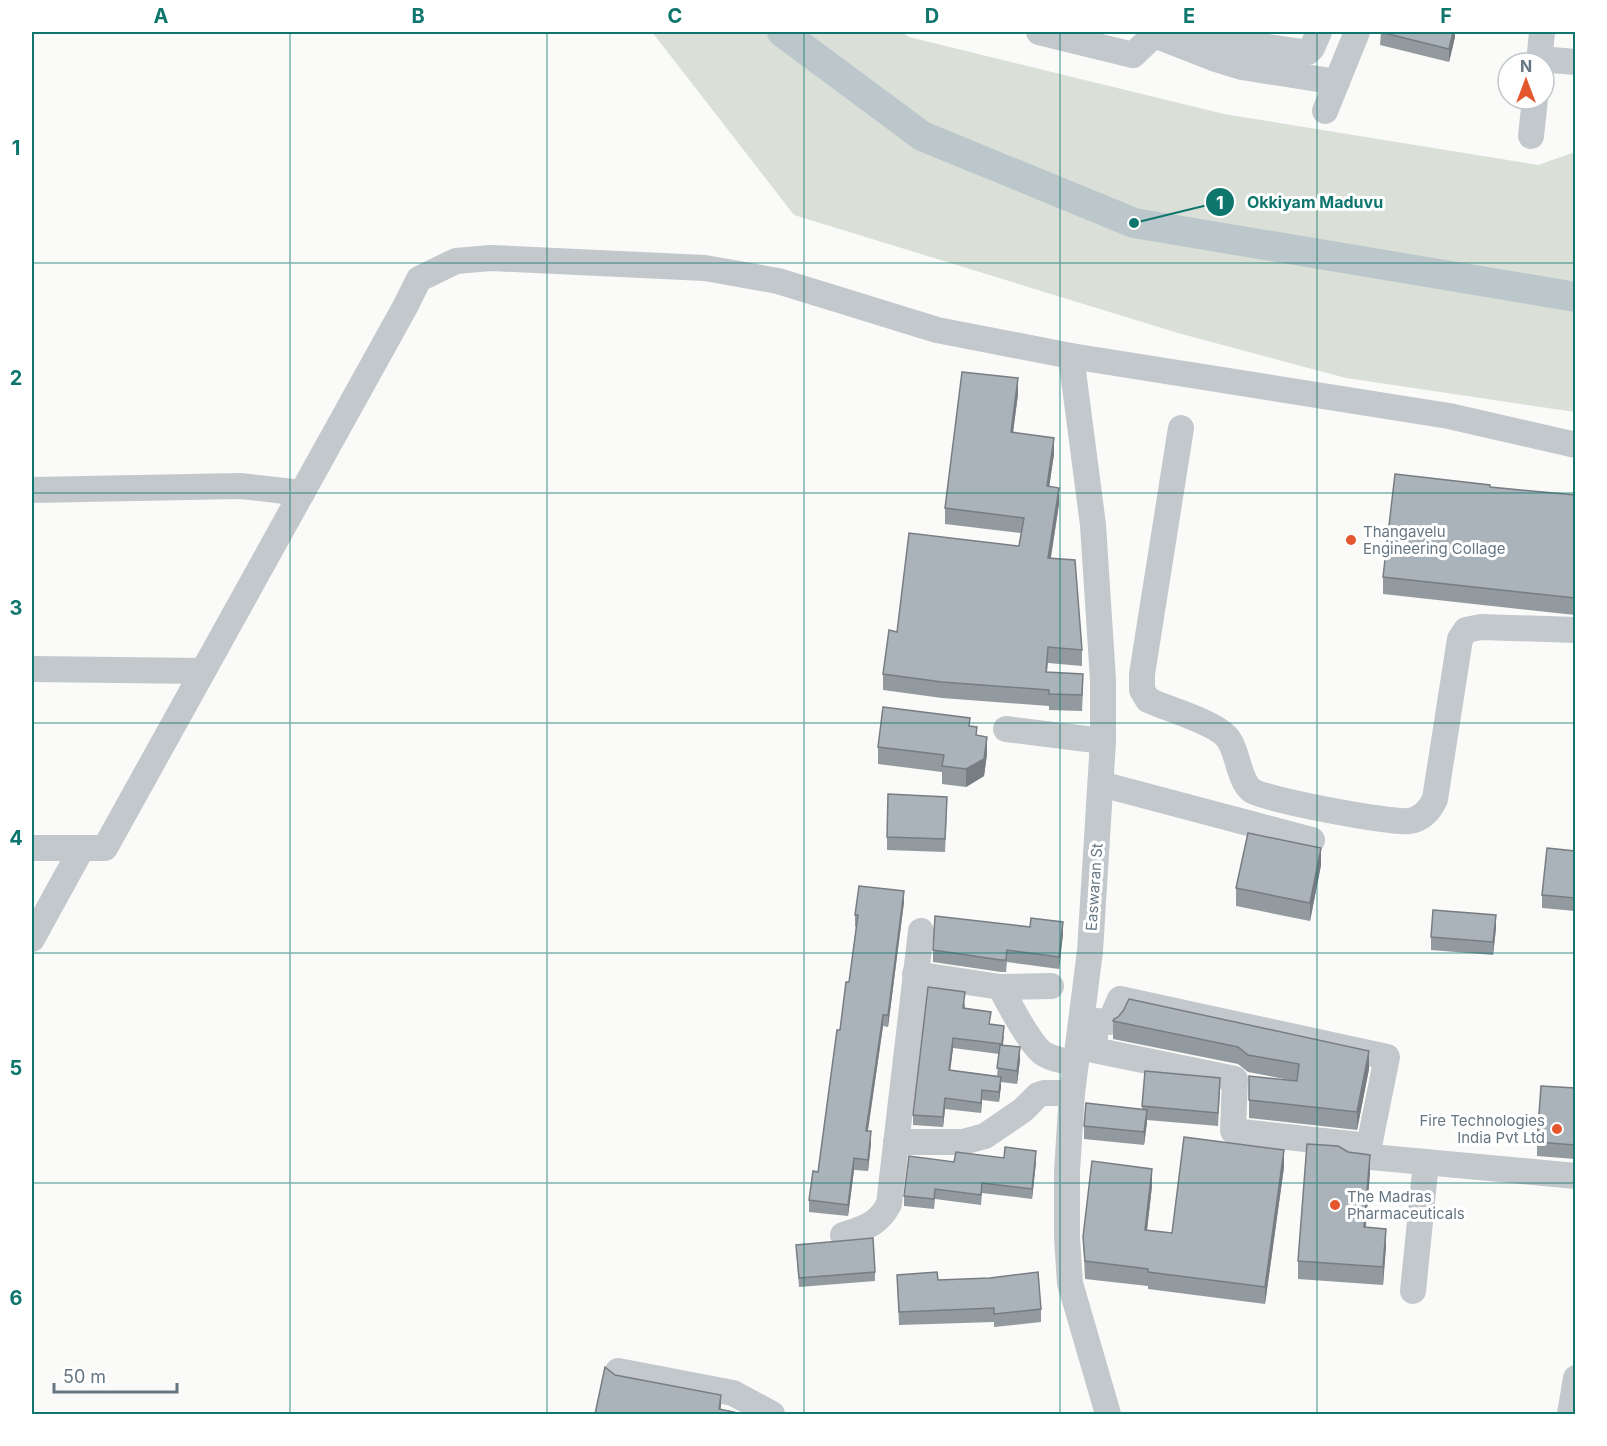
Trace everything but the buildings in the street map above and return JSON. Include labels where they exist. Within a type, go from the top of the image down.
[{"type":"street","points":[[1038,32],[1133,55],[1154,33],[1191,39],[1242,67],[1337,82]]},
{"type":"street","points":[[1191,39],[1201,36],[1308,52],[1319,32]]},
{"type":"street","points":[[1325,111],[1357,32]]},
{"type":"street","points":[[1540,51],[1542,32]]},
{"type":"street","points":[[1556,61],[1575,62]]},
{"type":"street","points":[[1531,136],[1534,111]]},
{"type":"street","points":[[32,848],[105,848],[419,279],[456,261],[491,258],[705,268],[778,281],[937,330],[1071,356],[1449,417],[1575,445]]},
{"type":"street","name":"Easwaran St","points":[[1071,356],[1093,525],[1103,680],[1103,741],[1083,1048],[1072,1093],[1067,1171],[1067,1238],[1070,1283],[1108,1414]]},
{"type":"street","points":[[1181,428],[1142,674],[1142,690],[1148,700],[1212,725],[1229,738],[1242,774],[1251,790],[1273,798],[1384,821],[1411,821],[1429,812],[1436,799],[1460,639],[1466,630],[1481,627],[1575,630]]},
{"type":"street","points":[[32,490],[241,486],[302,493]]},
{"type":"street","points":[[32,669],[203,671]]},
{"type":"street","points":[[1006,729],[1103,741]]},
{"type":"street","points":[[1101,784],[1312,840]]},
{"type":"street","points":[[32,939],[82,848]]},
{"type":"street","points":[[843,1235],[870,1226],[882,1216],[889,1204],[921,931]]},
{"type":"street","points":[[915,974],[1000,987],[1051,986]]},
{"type":"street","points":[[1000,987],[1042,1053],[1055,1059],[1083,1048],[1235,1079],[1233,1131],[1369,1146],[1387,1057],[1120,999],[1110,1022],[1096,1021],[1083,1048]]},
{"type":"street","points":[[896,1142],[963,1142],[985,1137],[1023,1110],[1038,1095],[1072,1093]]},
{"type":"street","points":[[1218,1143],[1575,1176]]},
{"type":"street","points":[[1413,1291],[1426,1162]]},
{"type":"street","points":[[618,1371],[733,1393],[772,1414]]},
{"type":"street","points":[[1570,1414],[1575,1378]]},
{"type":"shaded area","points":[[652,32],[902,32],[909,37],[1224,114],[1538,165],[1575,152],[1575,412],[1346,378],[1178,333],[794,215]]},
{"type":"waterway","points":[[782,32],[922,136],[1134,223],[1576,297]]},
{"type":"place","name":"Okkiyam Maduvu","points":[[1134,223]]},
{"type":"place","name":"Thangavelu Engineering Collage","points":[[1351,540]]},
{"type":"place","name":"Fire Technologies India Pvt Ltd","points":[[1557,1129]]},
{"type":"place","name":"The Madras Pharmaceuticals","points":[[1335,1205]]}]
